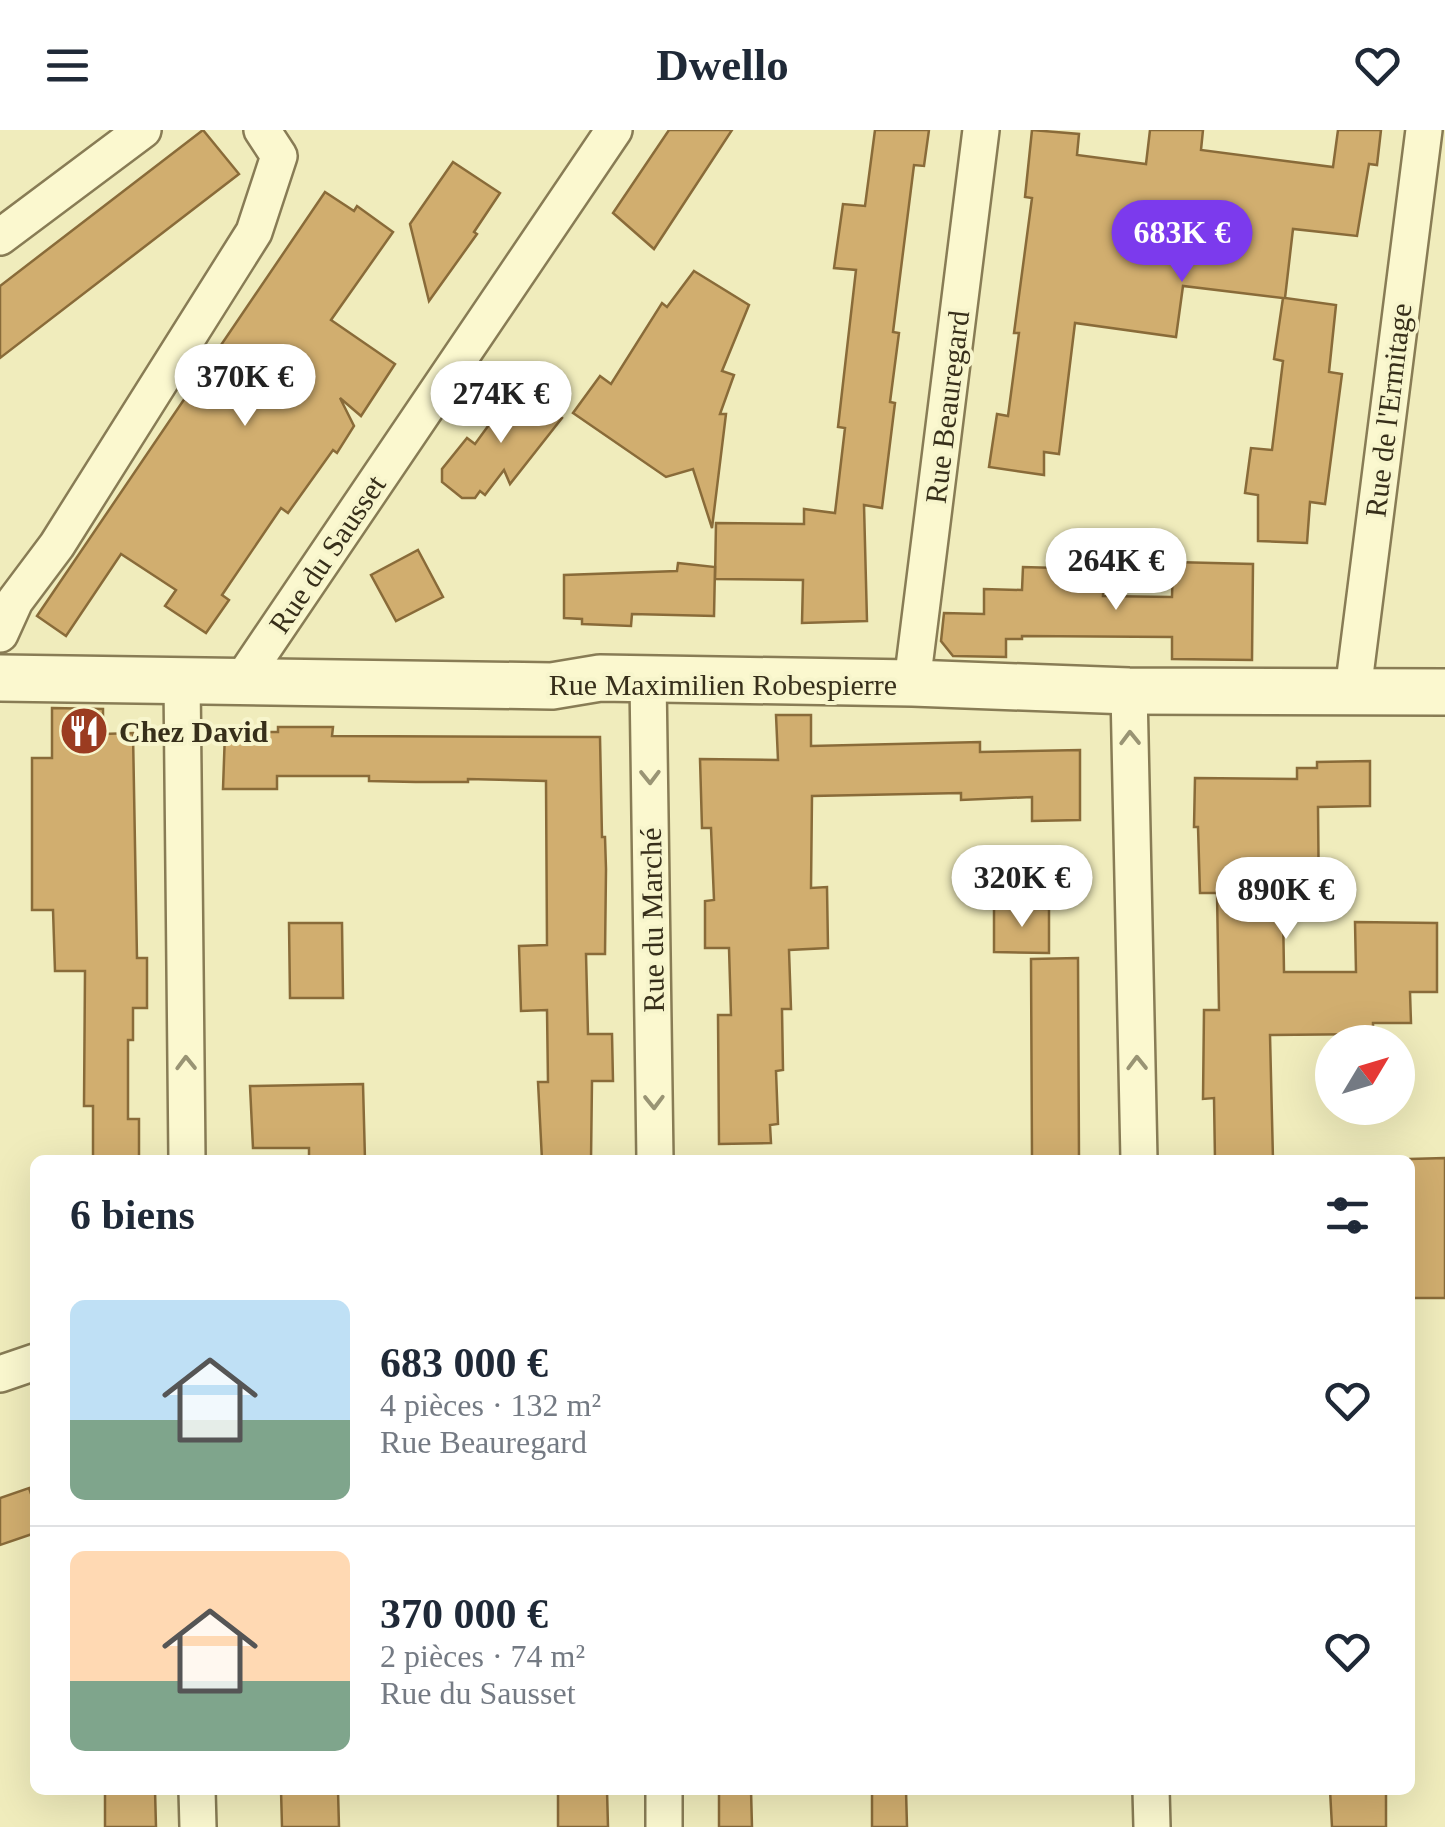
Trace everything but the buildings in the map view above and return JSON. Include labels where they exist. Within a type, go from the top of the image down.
[{"type":"street","points":[[0,237],[144,130]]},
{"type":"street","points":[[0,634],[15,601],[57,545],[254,232],[279,156],[262,130]]},
{"type":"street","name":"Rue du Sausset","points":[[242,680],[614,130]]},
{"type":"street","name":"Rue Beauregard","points":[[912,683],[982,130]]},
{"type":"street","name":"Rue de l'Ermitage","points":[[1353,690],[1424,130]]},
{"type":"street","name":"Rue Maximilien Robespierre","points":[[0,678],[552,686],[600,678],[1129,691],[1445,692]]},
{"type":"street","points":[[182,679],[186,1155]]},
{"type":"street","name":"Rue du Marché","points":[[648,679],[655,1155]]},
{"type":"street","points":[[1129,691],[1139,1155]]},
{"type":"street","points":[[0,1374],[30,1364]]},
{"type":"street","points":[[197,1795],[198,1827]]},
{"type":"street","points":[[664,1795],[664,1827]]},
{"type":"street","points":[[1151,1795],[1152,1827]]},
{"type":"place","name":"Chez David","points":[[84,731]]}]
